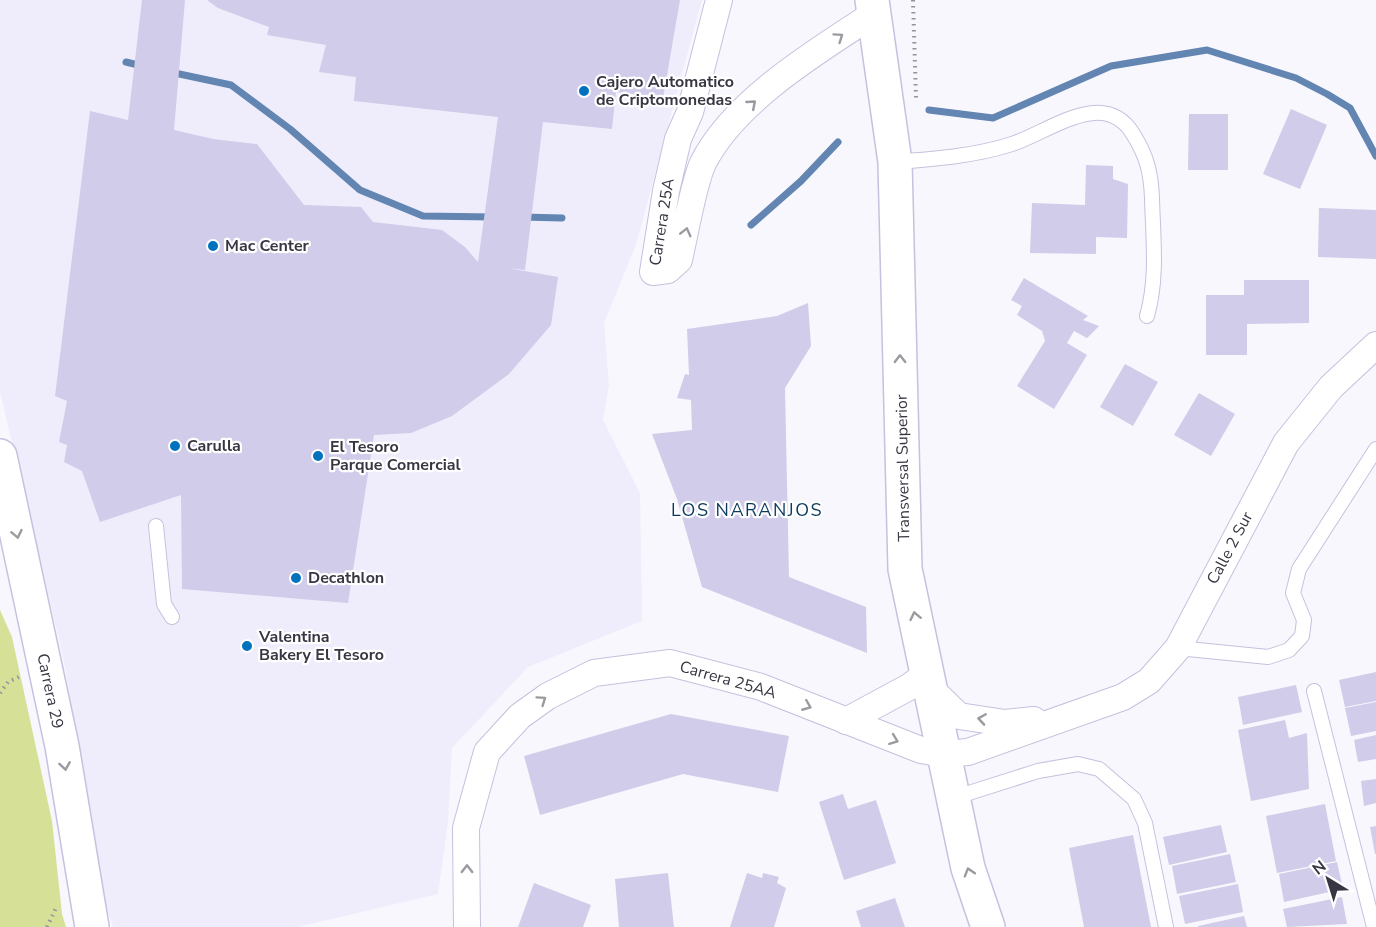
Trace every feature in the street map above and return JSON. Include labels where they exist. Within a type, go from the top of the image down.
[{"type":"main road","name":"Transversal Superior","points":[[879,5],[895,158],[905,568],[968,868],[988,927]]},
{"type":"main road","name":"Carrera 29","points":[[0,456],[62,746],[92,927]]},
{"type":"street","name":"Carrera 25A","points":[[718,0],[690,112],[678,139],[666,191],[653,272],[668,270],[679,260],[702,165],[734,120],[805,61],[879,5]]},
{"type":"street","name":"Calle 2 Sur","points":[[944,754],[968,752],[1123,697],[1149,681],[1178,648],[1286,443],[1331,387],[1376,345]]},
{"type":"street","name":"Carrera 25AA","points":[[467,927],[466,828],[488,752],[520,716],[548,696],[594,674],[670,663],[761,687],[921,750],[944,754]]},
{"type":"street","name":"Calle 2 Sur","points":[[929,681],[959,716],[1005,723],[1061,718]]},
{"type":"street","points":[[846,721],[909,687],[929,681]]},
{"type":"lane","points":[[895,158],[962,155],[1012,144],[1090,111],[1114,114],[1128,124],[1151,169],[1154,290],[1147,316]]},
{"type":"lane","points":[[1178,648],[1268,657],[1289,650],[1302,636],[1304,620],[1293,593],[1297,575],[1376,449]]},
{"type":"lane","points":[[156,526],[164,604],[172,616]]},
{"type":"lane","points":[[1314,691],[1374,927]]},
{"type":"lane","points":[[953,798],[1038,771],[1078,764],[1099,769],[1134,799],[1145,823],[1166,927]]},
{"type":"path","points":[[0,693],[8,682],[25,675]]},
{"type":"path","points":[[47,927],[56,908]]},
{"type":"shaded area","name":"El Tesoro Parque Comercial","points":[[0,0],[702,0],[636,245],[604,323],[609,386],[603,420],[640,493],[642,621],[528,667],[452,748],[448,822],[438,894],[298,927],[113,927],[103,897],[64,661],[0,392]]},
{"type":"green space","points":[[0,610],[12,637],[52,821],[62,914],[66,927],[0,927]]},
{"type":"building","points":[[142,0],[185,0],[174,130],[213,139],[257,144],[304,205],[361,207],[373,222],[442,230],[465,247],[478,262],[498,117],[354,101],[356,77],[319,72],[326,45],[267,35],[269,27],[218,8],[207,0],[680,0],[663,98],[616,92],[612,129],[543,122],[525,270],[508,268],[558,277],[551,325],[509,374],[452,416],[411,433],[374,435],[348,603],[182,589],[181,495],[100,522],[82,471],[64,462],[67,445],[59,442],[67,401],[55,396],[90,111],[128,120]]},
{"type":"building","points":[[1291,109],[1327,125],[1300,189],[1263,174]]},
{"type":"building","points":[[1189,114],[1228,114],[1228,170],[1188,170]]},
{"type":"building","points":[[1086,165],[1113,166],[1113,179],[1128,184],[1127,238],[1096,237],[1096,254],[1030,253],[1032,203],[1085,205]]},
{"type":"building","points":[[1319,208],[1376,210],[1376,259],[1318,257]]},
{"type":"building","points":[[1024,278],[1088,316],[1083,320],[1099,326],[1087,338],[1074,331],[1067,343],[1087,355],[1054,409],[1017,386],[1045,341],[1042,331],[1017,315],[1022,306],[1011,300]]},
{"type":"building","points":[[1244,280],[1309,280],[1309,323],[1247,324],[1247,355],[1206,355],[1206,295],[1244,295]]},
{"type":"building","points":[[808,303],[811,346],[785,388],[789,577],[866,607],[867,653],[702,587],[677,499],[652,434],[692,430],[691,400],[677,398],[685,374],[689,375],[687,329],[777,316]]},
{"type":"building","points":[[1125,364],[1158,382],[1133,426],[1100,407]]},
{"type":"building","points":[[1199,393],[1235,414],[1211,456],[1174,435]]},
{"type":"building","points":[[1376,672],[1376,701],[1345,707],[1339,680]]},
{"type":"building","points":[[1296,685],[1302,712],[1243,725],[1238,697]]},
{"type":"building","points":[[1376,702],[1376,731],[1351,736],[1345,708]]},
{"type":"building","points":[[671,714],[789,736],[778,792],[683,774],[540,815],[524,756]]},
{"type":"building","points":[[1285,720],[1289,738],[1307,733],[1309,789],[1251,801],[1238,730]]},
{"type":"building","points":[[1376,735],[1376,759],[1358,762],[1354,740]]},
{"type":"building","points":[[1376,779],[1376,803],[1364,806],[1361,781]]},
{"type":"building","points":[[843,794],[848,809],[876,800],[896,863],[844,880],[819,802]]},
{"type":"building","points":[[1325,804],[1336,861],[1277,873],[1266,816]]},
{"type":"building","points":[[1221,825],[1227,852],[1169,865],[1163,837]]},
{"type":"building","points":[[1376,826],[1376,854],[1375,854],[1370,827]]},
{"type":"building","points":[[1133,835],[1151,927],[1084,927],[1069,848]]},
{"type":"building","points":[[1230,854],[1236,882],[1177,894],[1172,866]]},
{"type":"building","points":[[1337,862],[1343,889],[1284,902],[1279,874]]},
{"type":"building","points":[[668,873],[674,927],[619,927],[615,879]]},
{"type":"building","points":[[747,873],[762,878],[763,873],[779,877],[777,883],[786,888],[774,927],[730,927]]},
{"type":"building","points":[[534,883],[591,905],[583,927],[518,927]]},
{"type":"building","points":[[1238,884],[1243,912],[1185,924],[1179,896]]},
{"type":"building","points":[[1342,897],[1347,924],[1287,927],[1283,909]]},
{"type":"building","points":[[895,898],[905,927],[861,927],[856,911]]},
{"type":"building","points":[[1244,916],[1247,927],[1198,927],[1198,926]]},
{"type":"waterway","points":[[929,110],[993,118],[1111,66],[1207,50],[1296,78],[1350,108],[1376,156]]},
{"type":"waterway","points":[[126,62],[142,66]]},
{"type":"waterway","points":[[170,72],[231,85],[290,129],[360,190],[423,216],[493,217]]},
{"type":"waterway","points":[[751,225],[801,181],[838,142]]},
{"type":"waterway","points":[[522,217],[562,218]]},
{"type":"place","name":"Cajero Automatico de Criptomonedas","points":[[584,91]]},
{"type":"place","name":"Mac Center","points":[[213,246]]},
{"type":"place","name":"Carulla","points":[[175,446]]},
{"type":"place","name":"El Tesoro Parque Comercial","points":[[318,456]]},
{"type":"place","name":"Decathlon","points":[[296,578]]},
{"type":"place","name":"Valentina Bakery El Tesoro","points":[[247,646]]},
{"type":"district","name":"LOS NARANJOS","points":[[747,510]]}]
